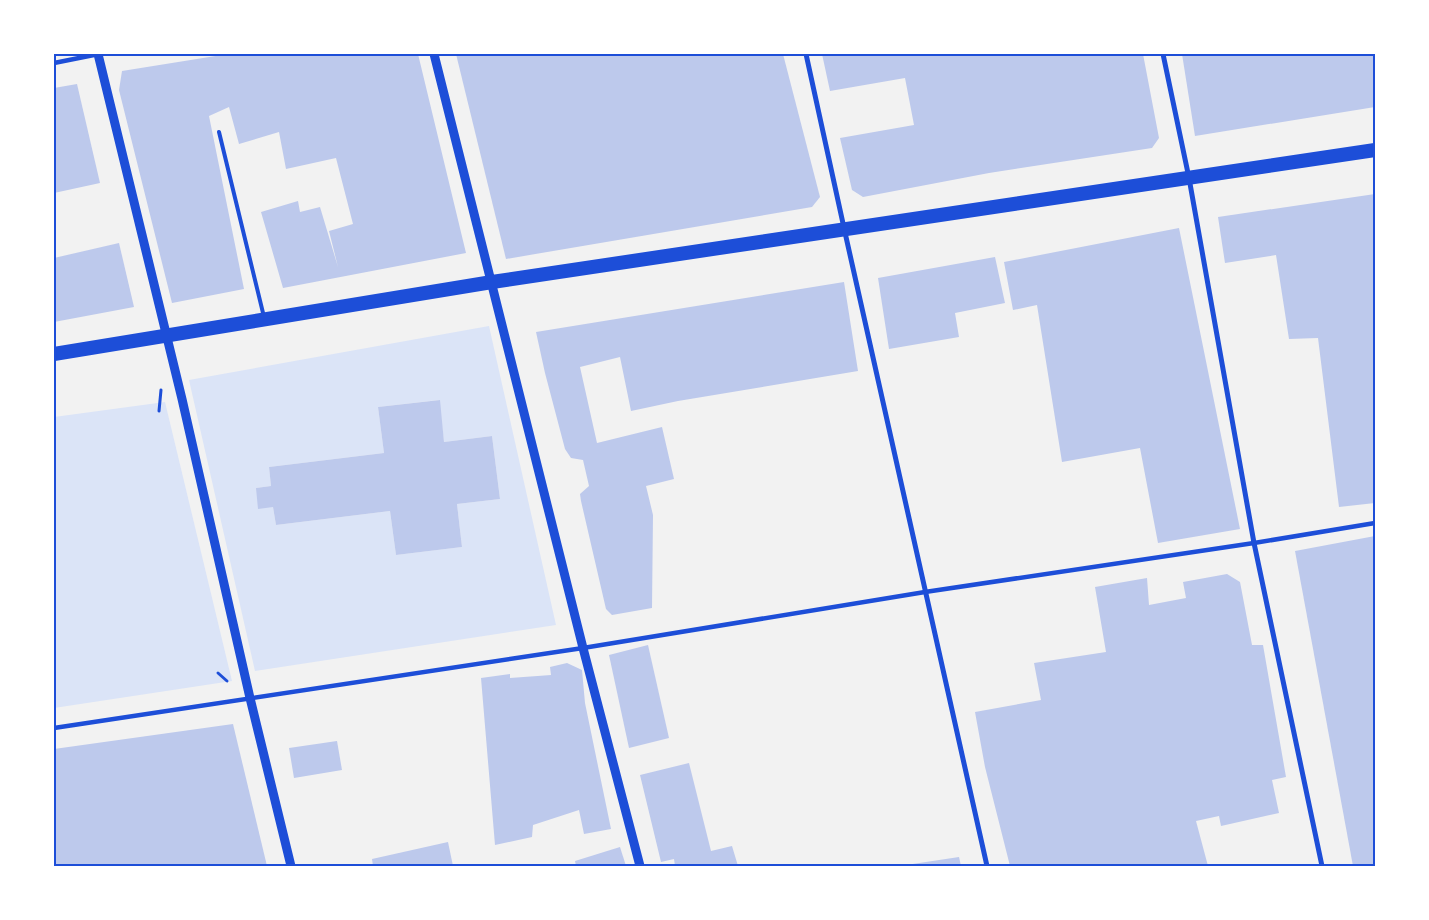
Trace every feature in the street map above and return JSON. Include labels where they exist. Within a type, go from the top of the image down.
[{"type":"highway","points":[[54,354],[492,282],[1375,150]]},
{"type":"street","points":[[54,63],[98,54],[167,336],[250,698],[291,866]]},
{"type":"street","points":[[434,54],[583,648],[640,866]]},
{"type":"street","points":[[806,54],[987,866]]},
{"type":"street","points":[[1163,54],[1189,178],[1254,543],[1322,866]]},
{"type":"street","points":[[54,728],[583,648],[925,592],[1375,523]]},
{"type":"lane","points":[[219,132],[264,320]]},
{"type":"shaded area","points":[[489,326],[556,625],[255,671],[189,380]],"holes":[[[439,400],[444,442],[492,436],[500,499],[457,504],[462,547],[396,555],[390,511],[276,525],[273,507],[256,488],[271,486],[269,467],[384,453],[378,407]]]},
{"type":"shaded area","points":[[165,402],[232,681],[54,708],[54,417]]},
{"type":"building","points":[[228,54],[418,54],[466,253],[283,288],[261,212],[298,201],[300,212],[320,207],[338,267],[329,231],[353,224],[336,158],[286,169],[279,132],[239,144],[229,107],[209,116],[244,289],[172,303],[119,90],[122,71]]},
{"type":"building","points":[[456,54],[783,54],[820,197],[812,207],[506,259]]},
{"type":"building","points":[[822,54],[1143,54],[1159,138],[1152,148],[989,173],[863,197],[852,190],[840,138],[914,125],[905,78],[830,91]]},
{"type":"building","points":[[1182,54],[1375,54],[1375,107],[1195,136]]},
{"type":"building","points":[[77,84],[100,183],[54,193],[54,88]]},
{"type":"building","points":[[1375,194],[1375,503],[1339,507],[1318,338],[1289,339],[1276,255],[1225,263],[1218,217]]},
{"type":"building","points":[[1179,228],[1240,529],[1158,543],[1140,448],[1062,462],[1037,305],[1013,310],[1004,262]]},
{"type":"building","points":[[119,243],[134,307],[54,322],[54,258]]},
{"type":"building","points":[[995,257],[1005,303],[955,313],[959,337],[889,349],[878,278]]},
{"type":"building","points":[[844,282],[858,371],[678,401],[631,411],[620,357],[580,367],[597,443],[662,427],[674,479],[646,486],[653,515],[652,608],[612,615],[606,609],[581,501],[580,494],[589,486],[583,460],[571,458],[565,449],[536,332]]},
{"type":"building","points":[[440,400],[444,442],[492,436],[500,499],[457,504],[462,547],[396,555],[390,511],[276,525],[273,507],[258,509],[256,488],[271,486],[269,467],[384,453],[378,407]]},
{"type":"building","points":[[1375,536],[1375,866],[1353,866],[1295,551]]},
{"type":"building","points":[[1227,574],[1240,582],[1252,645],[1263,645],[1286,777],[1272,780],[1279,813],[1221,826],[1219,816],[1196,821],[1208,866],[1010,866],[985,767],[975,712],[1041,700],[1034,663],[1106,652],[1095,587],[1147,578],[1149,605],[1186,598],[1183,582]]},
{"type":"building","points":[[648,645],[669,738],[629,748],[609,655]]},
{"type":"building","points":[[567,663],[582,670],[585,703],[611,829],[584,834],[579,810],[533,825],[532,837],[495,845],[481,678],[510,674],[510,678],[551,675],[550,667]]},
{"type":"building","points":[[233,724],[267,866],[54,866],[54,749]]},
{"type":"building","points":[[337,741],[342,770],[294,778],[289,748]]},
{"type":"building","points":[[689,763],[711,851],[732,846],[738,866],[675,866],[674,859],[661,862],[640,775]]},
{"type":"building","points":[[448,842],[453,866],[373,866],[372,859]]},
{"type":"building","points":[[620,847],[626,866],[576,866],[575,861]]},
{"type":"building","points":[[959,857],[961,866],[906,866],[906,865]]}]
